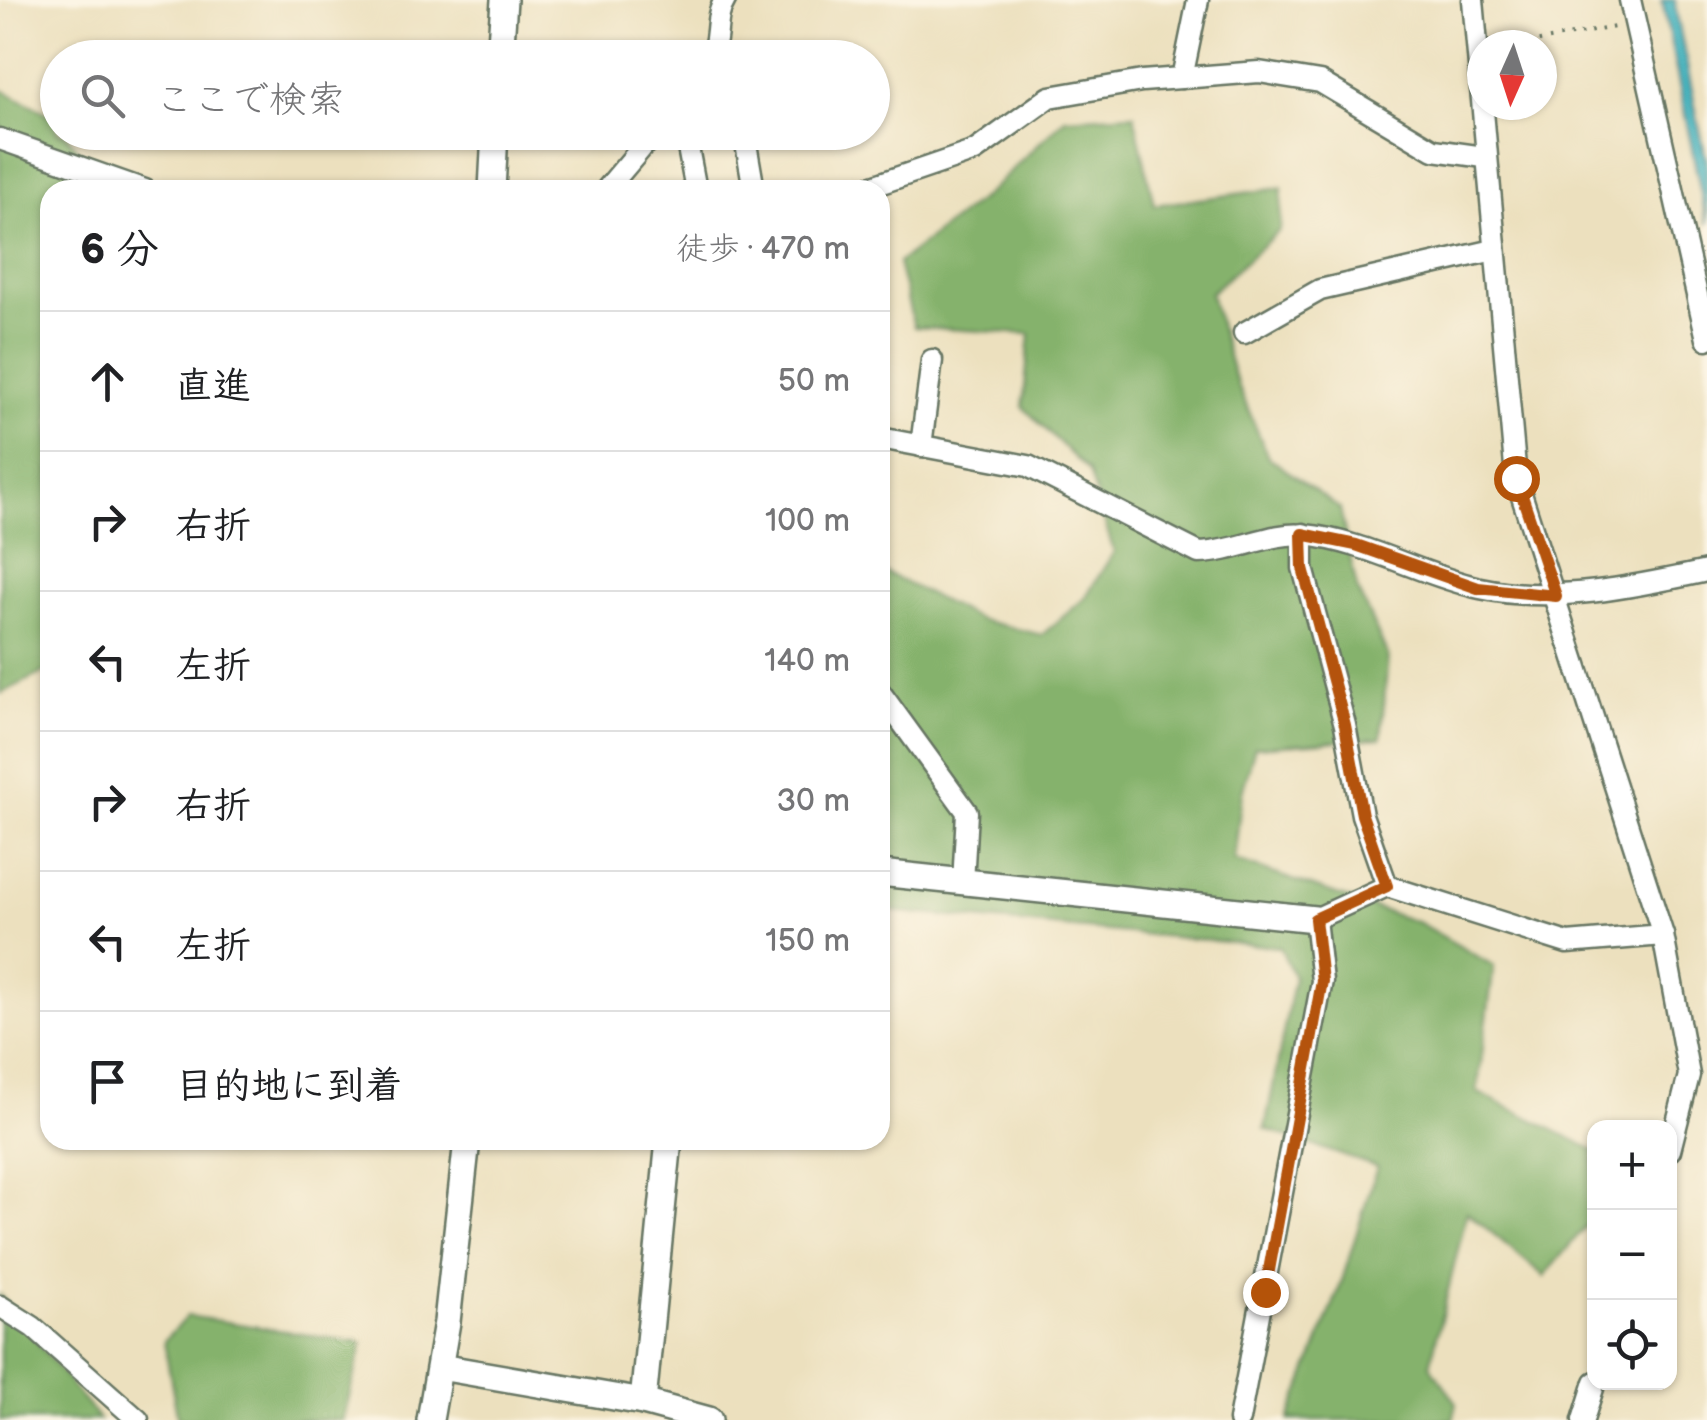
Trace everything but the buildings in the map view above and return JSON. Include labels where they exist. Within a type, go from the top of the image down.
[{"type":"street","points":[[501,40],[504,0]]},
{"type":"street","points":[[715,40],[716,14],[725,0]]},
{"type":"street","points":[[1182,78],[1198,0]]},
{"type":"street","points":[[1474,0],[1484,157],[1516,478],[1664,936],[1689,1076],[1677,1123]]},
{"type":"street","points":[[1630,0],[1707,340]]},
{"type":"street","points":[[890,180],[975,152],[1050,97],[1182,78],[1259,72],[1302,76],[1434,150],[1484,157]]},
{"type":"street","points":[[0,139],[117,180]]},
{"type":"street","points":[[493,180],[494,150]]},
{"type":"street","points":[[614,180],[640,150]]},
{"type":"street","points":[[688,150],[694,180]]},
{"type":"street","points":[[747,150],[752,180]]},
{"type":"street","points":[[1244,333],[1320,290],[1494,250]]},
{"type":"street","points":[[921,446],[932,360]]},
{"type":"street","points":[[890,440],[1028,466],[1199,553],[1230,552],[1282,535],[1302,534],[1356,545],[1478,588],[1556,596],[1707,571]]},
{"type":"street","points":[[1302,534],[1303,568],[1345,725],[1362,815],[1387,886]]},
{"type":"street","points":[[890,706],[967,812],[963,884]]},
{"type":"street","points":[[890,875],[1315,919],[1387,886],[1567,943],[1664,936]]},
{"type":"street","points":[[1239,1420],[1322,981],[1315,919]]},
{"type":"street","points":[[430,1420],[466,1150]]},
{"type":"street","points":[[642,1402],[665,1150]]},
{"type":"street","points":[[0,1306],[33,1327],[138,1420]]},
{"type":"street","points":[[440,1366],[642,1402],[709,1420]]},
{"type":"street","points":[[1583,1420],[1592,1390]]},
{"type":"path","points":[[1557,38],[1634,24]]},
{"type":"green space","points":[[0,89],[40,109],[40,150],[78,150],[100,180],[40,180],[40,674],[0,694]]},
{"type":"green space","points":[[1134,114],[1154,205],[1282,188],[1280,230],[1210,293],[1233,373],[1268,457],[1340,509],[1357,589],[1388,656],[1381,738],[1255,747],[1242,792],[1234,860],[1419,923],[1494,966],[1477,1092],[1587,1147],[1587,1224],[1544,1276],[1467,1212],[1430,1365],[1457,1403],[1453,1420],[1289,1420],[1341,1284],[1377,1167],[1265,1129],[1294,977],[1280,947],[890,911],[890,575],[980,620],[1042,635],[1085,598],[1114,552],[1089,472],[1023,407],[1030,334],[914,327],[898,263],[987,194],[1065,118]]},
{"type":"green space","points":[[0,1295],[99,1420],[0,1420]]},
{"type":"green space","points":[[187,1316],[363,1343],[343,1420],[178,1420],[164,1341]]},
{"type":"water","points":[[1662,0],[1674,0],[1707,165],[1707,224]]},
{"type":"route","points":[[1265,1292],[1322,981],[1315,919],[1387,886],[1362,815],[1345,725],[1303,568],[1302,534],[1356,545],[1478,588],[1556,596],[1516,478]]}]
